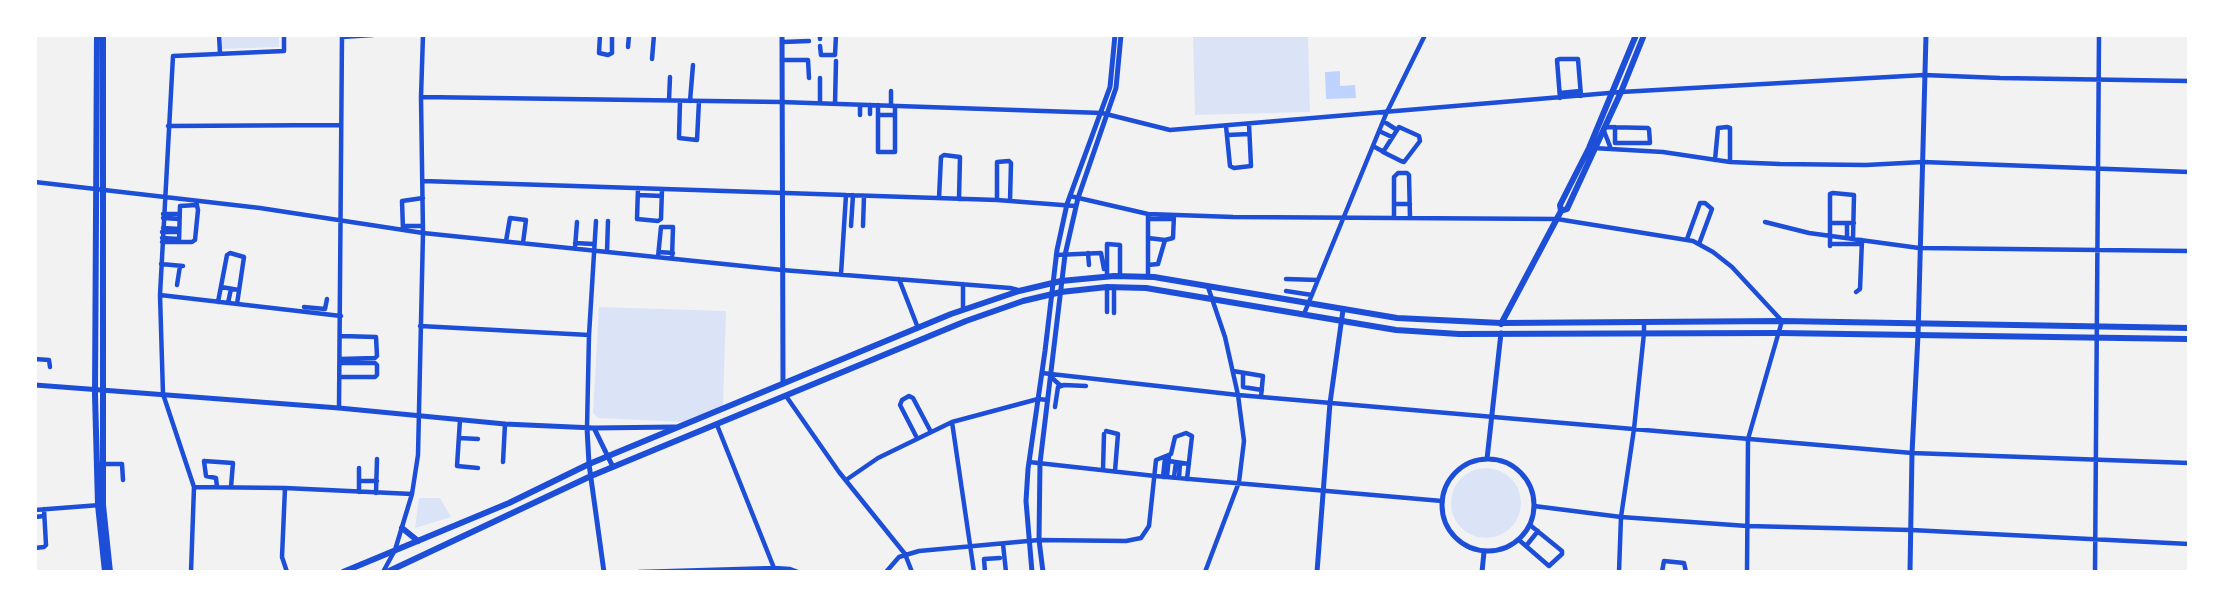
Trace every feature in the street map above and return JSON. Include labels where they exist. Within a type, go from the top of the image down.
[{"type":"main road","points":[[97,35],[101,191]]},
{"type":"main road","points":[[103,35],[99,389],[101,505],[107,572]]},
{"type":"main road","points":[[1593,148],[1604,129],[1636,35]]},
{"type":"main road","points":[[1501,333],[1502,320],[1561,211],[1567,209],[1644,35]]},
{"type":"main road","points":[[343,572],[509,503],[607,456],[918,328],[963,310],[1052,282],[1120,276],[1151,277],[1397,318],[1919,322],[2189,328]]},
{"type":"main road","points":[[385,572],[591,476],[966,321],[1061,292],[1110,287],[1146,288],[1396,330],[2189,339]]},
{"type":"main road","points":[[963,310],[966,321]]},
{"type":"main road","points":[[402,528],[418,541]]},
{"type":"street","points":[[219,35],[220,53]]},
{"type":"street","points":[[191,572],[194,487],[163,394],[160,295],[173,56],[284,51],[284,35]]},
{"type":"street","points":[[340,408],[342,36],[373,35]]},
{"type":"street","points":[[385,572],[395,550],[412,494],[418,455],[423,233],[423,35]]},
{"type":"street","points":[[600,35],[599,53],[608,55],[612,53],[613,35]]},
{"type":"street","points":[[613,35],[615,46]]},
{"type":"street","points":[[628,47],[629,35]]},
{"type":"street","points":[[652,59],[654,35]]},
{"type":"street","points":[[820,46],[821,55],[835,55],[836,35]]},
{"type":"street","points":[[1052,405],[1050,386],[1065,255],[1075,206],[1105,113],[1115,35]]},
{"type":"street","points":[[1032,572],[1027,485],[1056,255],[1067,204],[1116,88],[1121,35]]},
{"type":"street","points":[[1304,314],[1386,114],[1426,35]]},
{"type":"street","points":[[1910,572],[1926,35]]},
{"type":"street","points":[[2095,572],[2099,35]]},
{"type":"street","points":[[783,384],[782,38],[809,41]]},
{"type":"street","points":[[1560,96],[1559,59],[1578,59],[1581,94]]},
{"type":"street","points":[[782,60],[808,60],[810,78]]},
{"type":"street","points":[[835,104],[836,61]]},
{"type":"street","points":[[691,101],[691,73],[694,65]]},
{"type":"street","points":[[421,97],[781,102],[1105,113],[1170,130],[1386,114],[1581,94],[1924,75],[2189,82]]},
{"type":"street","points":[[669,100],[670,77]]},
{"type":"street","points":[[820,78],[820,103]]},
{"type":"street","points":[[878,105],[878,152],[895,152],[895,116],[891,91]]},
{"type":"street","points":[[680,101],[679,138],[696,140],[699,101]]},
{"type":"street","points":[[860,105],[860,114],[870,114],[870,105]]},
{"type":"street","points":[[878,115],[895,116]]},
{"type":"street","points":[[1383,121],[1396,130]]},
{"type":"street","points":[[1226,126],[1230,166],[1234,168],[1251,166],[1249,124]]},
{"type":"street","points":[[168,126],[340,125]]},
{"type":"street","points":[[1373,146],[1383,152],[1405,161],[1420,141],[1418,135],[1399,127],[1383,152]]},
{"type":"street","points":[[1611,150],[1604,129],[1615,127],[1650,130],[1649,143],[1615,142],[1615,127]]},
{"type":"street","points":[[1715,158],[1718,128],[1727,127],[1730,128],[1730,160]]},
{"type":"street","points":[[1379,131],[1392,138]]},
{"type":"street","points":[[1227,135],[1249,134]]},
{"type":"street","points":[[1621,143],[1621,150]]},
{"type":"street","points":[[1593,148],[1663,152],[1730,160],[1866,165],[1923,162],[2189,172]]},
{"type":"street","points":[[939,198],[941,156],[961,158],[952,196]]},
{"type":"street","points":[[998,200],[997,162],[1009,161],[1007,201]]},
{"type":"street","points":[[1394,218],[1395,175],[1407,173],[1410,218]]},
{"type":"street","points":[[423,181],[939,198],[952,196],[1075,206]]},
{"type":"street","points":[[35,182],[196,203],[260,208],[423,233],[575,245],[607,251],[782,270],[1010,288],[1019,291]]},
{"type":"street","points":[[638,188],[638,220],[658,221],[661,219],[662,189]]},
{"type":"street","points":[[1005,192],[1007,201]]},
{"type":"street","points":[[1853,239],[1854,195],[1833,192],[1830,194],[1830,245],[1862,242],[1919,248],[2189,251]]},
{"type":"street","points":[[638,195],[662,196]]},
{"type":"street","points":[[850,195],[851,226]]},
{"type":"street","points":[[841,275],[850,195]]},
{"type":"street","points":[[863,226],[864,195]]},
{"type":"street","points":[[1070,196],[1148,216],[1557,219],[1694,238],[1732,267],[1782,321],[1748,439],[1747,572]]},
{"type":"street","points":[[403,228],[402,201],[422,198]]},
{"type":"street","points":[[1702,202],[1712,209],[1694,238],[1702,202]]},
{"type":"street","points":[[179,235],[180,205],[196,203]]},
{"type":"street","points":[[162,235],[179,235],[195,240],[198,210],[196,203]]},
{"type":"street","points":[[1394,204],[1410,204]]},
{"type":"street","points":[[163,216],[179,217]]},
{"type":"street","points":[[1148,216],[1151,277]]},
{"type":"street","points":[[1148,239],[1172,239],[1173,217]]},
{"type":"street","points":[[509,219],[525,219],[515,240],[509,219]]},
{"type":"street","points":[[607,251],[608,221]]},
{"type":"street","points":[[575,245],[577,222]]},
{"type":"street","points":[[595,222],[589,335],[589,464],[604,572]]},
{"type":"street","points":[[1765,222],[1862,242]]},
{"type":"street","points":[[1830,223],[1854,223]]},
{"type":"street","points":[[1847,223],[1847,238]]},
{"type":"street","points":[[403,228],[422,226]]},
{"type":"street","points":[[659,255],[661,228],[674,228],[672,256]]},
{"type":"street","points":[[162,235],[179,235]]},
{"type":"street","points":[[1151,265],[1158,264],[1165,240]]},
{"type":"street","points":[[1856,292],[1860,289],[1862,242]]},
{"type":"street","points":[[1106,277],[1107,244],[1120,245],[1120,276]]},
{"type":"street","points":[[218,302],[227,255],[230,253],[244,257],[237,304]]},
{"type":"street","points":[[1088,253],[1089,264]]},
{"type":"street","points":[[1056,255],[1102,254],[1106,277]]},
{"type":"street","points":[[161,264],[181,266],[177,285]]},
{"type":"street","points":[[899,279],[918,328]]},
{"type":"street","points":[[1286,279],[1318,280]]},
{"type":"street","points":[[1304,280],[1304,291]]},
{"type":"street","points":[[963,284],[963,310]]},
{"type":"street","points":[[221,287],[239,290]]},
{"type":"street","points":[[1107,312],[1110,287]]},
{"type":"street","points":[[1110,287],[1114,313]]},
{"type":"street","points":[[1205,572],[1238,482],[1244,441],[1233,371],[1208,287]]},
{"type":"street","points":[[228,303],[231,289]]},
{"type":"street","points":[[1286,292],[1312,295]]},
{"type":"street","points":[[1296,292],[1296,302]]},
{"type":"street","points":[[160,295],[307,309],[325,309],[327,300],[341,302]]},
{"type":"street","points":[[307,309],[341,316]]},
{"type":"street","points":[[1317,572],[1330,403],[1343,310]]},
{"type":"street","points":[[1619,572],[1621,517],[1634,429],[1644,321]]},
{"type":"street","points":[[420,326],[589,335]]},
{"type":"street","points":[[1487,459],[1501,333]]},
{"type":"street","points":[[340,361],[377,356],[376,337],[341,336]]},
{"type":"street","points":[[35,359],[49,359],[50,367]]},
{"type":"street","points":[[340,361],[377,365],[375,377],[340,377]]},
{"type":"street","points":[[1233,371],[1263,376],[1261,397]]},
{"type":"street","points":[[1042,373],[1238,396],[1912,453],[2189,463]]},
{"type":"street","points":[[1243,373],[1243,387],[1262,390]]},
{"type":"street","points":[[1051,375],[1059,388]]},
{"type":"street","points":[[1050,386],[1086,388],[1086,378]]},
{"type":"street","points":[[35,385],[340,408],[505,424],[590,428],[678,427]]},
{"type":"street","points":[[1043,572],[1039,540],[1040,463],[1052,405],[1059,388]]},
{"type":"street","points":[[786,396],[846,480],[905,554],[912,572]]},
{"type":"street","points":[[917,438],[900,405],[902,400],[909,396],[931,432]]},
{"type":"street","points":[[846,480],[878,458],[952,422],[1038,399],[1052,405]]},
{"type":"street","points":[[460,420],[457,466],[478,468]]},
{"type":"street","points":[[952,422],[968,548],[974,572]]},
{"type":"street","points":[[503,462],[505,424]]},
{"type":"street","points":[[717,425],[774,568]]},
{"type":"street","points":[[590,428],[613,467]]},
{"type":"street","points":[[1104,470],[1105,433],[1118,434],[1115,471]]},
{"type":"street","points":[[1165,477],[1167,458],[1172,452],[1175,437],[1191,433],[1180,478]]},
{"type":"street","points":[[459,438],[478,439]]},
{"type":"street","points":[[886,572],[905,554],[1039,540],[1126,541],[1141,538],[1149,526],[1156,460],[1167,458],[1182,463]]},
{"type":"street","points":[[1487,459],[1505,462],[1520,472],[1531,488],[1534,506],[1530,525],[1519,540],[1503,549],[1484,552],[1461,544],[1446,525],[1442,501],[1449,480],[1465,465],[1487,459]]},
{"type":"street","points":[[376,492],[377,460]]},
{"type":"street","points":[[217,487],[216,478],[206,476],[204,461],[233,463],[231,487]]},
{"type":"street","points":[[1029,462],[1165,477],[1442,501]]},
{"type":"street","points":[[1105,463],[1116,464]]},
{"type":"street","points":[[1180,478],[1182,463]]},
{"type":"street","points":[[100,464],[122,464],[123,480]]},
{"type":"street","points":[[359,468],[359,492]]},
{"type":"street","points":[[359,481],[377,481]]},
{"type":"street","points":[[194,487],[412,494]]},
{"type":"street","points":[[285,488],[282,557],[287,572]]},
{"type":"street","points":[[35,510],[101,505]]},
{"type":"street","points":[[1534,506],[1621,517],[1747,526],[1911,530],[2189,544]]},
{"type":"street","points":[[35,548],[46,545],[44,509]]},
{"type":"street","points":[[35,517],[44,516]]},
{"type":"street","points":[[1519,540],[1549,566],[1562,554],[1562,551],[1530,525]]},
{"type":"street","points":[[1526,546],[1538,531]]},
{"type":"street","points":[[1001,559],[1003,544]]},
{"type":"street","points":[[995,545],[1006,572]]},
{"type":"street","points":[[1482,572],[1484,552]]},
{"type":"street","points":[[985,572],[985,558],[1001,559]]},
{"type":"street","points":[[1662,572],[1664,561],[1684,563],[1686,572]]},
{"type":"street","points":[[972,565],[984,564]]},
{"type":"street","points":[[639,572],[774,568],[798,572]]},
{"type":"shaded area","points":[[222,35],[279,35],[279,47],[222,49]]},
{"type":"shaded area","points":[[1193,35],[1308,35],[1310,112],[1195,115]]},
{"type":"shaded area","points":[[599,307],[726,311],[723,406],[683,422],[598,418],[593,413]]},
{"type":"shaded area","points":[[1486,468],[1511,478],[1521,503],[1511,528],[1486,538],[1461,528],[1451,503],[1461,478]]},
{"type":"shaded area","points":[[419,498],[440,498],[451,517],[415,528]]},
{"type":"water","points":[[1340,71],[1340,86],[1355,85],[1356,98],[1326,99],[1325,72]]}]
